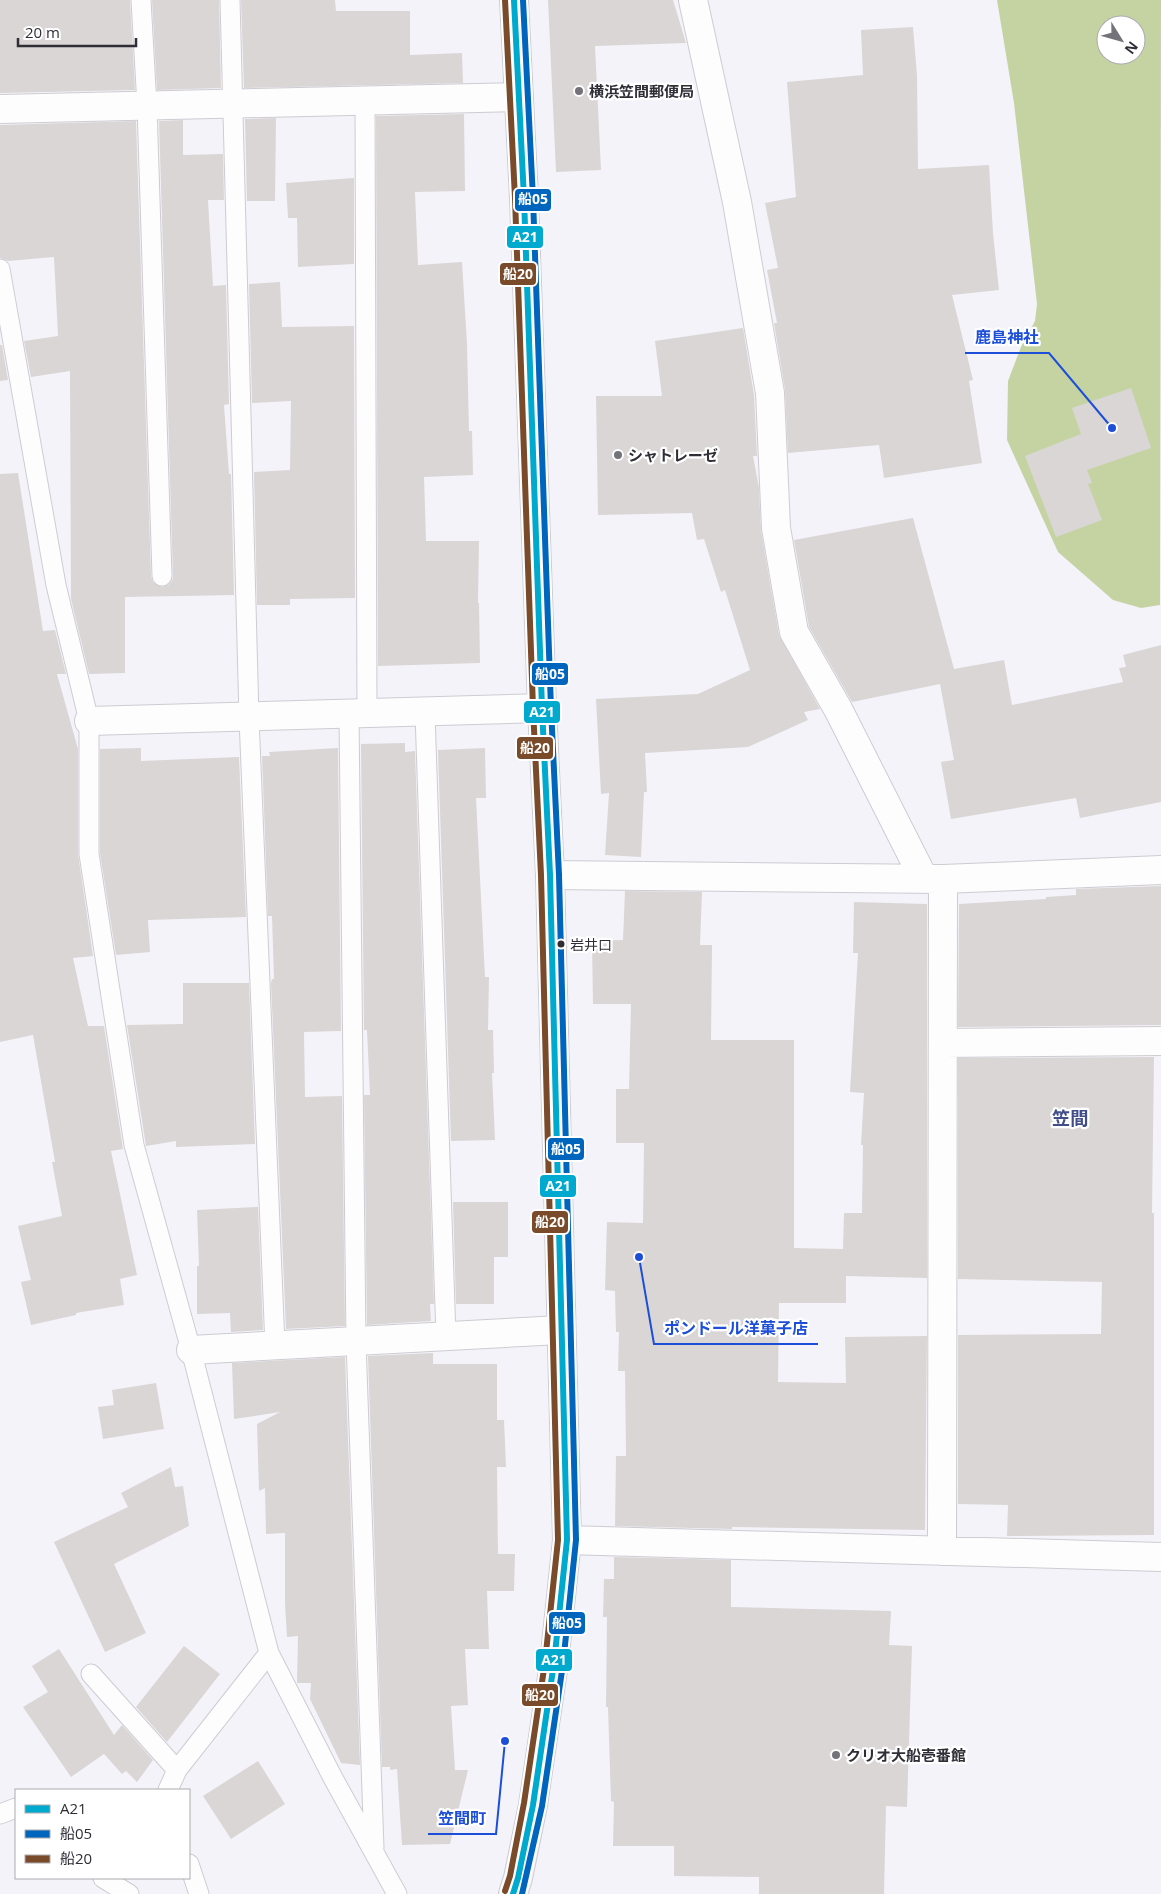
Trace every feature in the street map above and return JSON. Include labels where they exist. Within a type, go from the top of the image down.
[{"type":"main road","points":[[513,1894],[533,1804],[554,1663],[567,1540],[560,1330],[550,875],[542,708],[520,97],[514,0]]},
{"type":"street","points":[[693,0],[737,202],[768,377],[776,528],[794,632],[933,879],[943,1043],[942,1551]]},
{"type":"street","points":[[0,109],[520,97]]},
{"type":"street","points":[[89,722],[542,708]]},
{"type":"street","points":[[550,875],[933,879],[1161,870]]},
{"type":"street","points":[[943,1043],[1161,1041]]},
{"type":"street","points":[[190,1350],[560,1330]]},
{"type":"street","points":[[567,1540],[1161,1557]]},
{"type":"lane","points":[[142,0],[162,576]]},
{"type":"lane","points":[[230,0],[249,718],[276,1346]]},
{"type":"lane","points":[[365,101],[358,715],[356,1342],[374,1851]]},
{"type":"lane","points":[[0,269],[56,585],[89,722],[89,854],[134,1145],[269,1653],[333,1778],[396,1894]]},
{"type":"lane","points":[[425,713],[446,1337]]},
{"type":"lane","points":[[168,1789],[176,1770],[269,1653]]},
{"type":"lane","points":[[91,1674],[176,1770]]},
{"type":"lane","points":[[0,1814],[15,1808]]},
{"type":"lane","points":[[190,1867],[199,1894]]},
{"type":"lane","points":[[105,1879],[129,1894]]},
{"type":"green space","points":[[997,0],[1161,0],[1160,605],[1141,608],[1113,600],[1058,552],[1007,440],[1008,381],[1021,347],[1035,321],[1037,304],[1014,103]]},
{"type":"building","points":[[0,0],[130,0],[135,90],[0,93]]},
{"type":"building","points":[[152,0],[219,0],[221,88],[157,90]]},
{"type":"building","points":[[241,0],[335,0],[336,11],[410,11],[410,55],[462,53],[463,83],[244,88]]},
{"type":"building","points":[[548,0],[673,0],[686,43],[595,46],[601,170],[556,172]]},
{"type":"building","points":[[913,27],[917,75],[918,169],[989,165],[999,290],[952,295],[973,380],[969,381],[982,463],[884,478],[879,445],[788,453],[785,390],[774,323],[777,323],[767,270],[778,268],[765,203],[796,197],[787,82],[863,75],[861,30]]},
{"type":"building","points":[[464,114],[465,191],[415,192],[418,265],[462,262],[467,344],[469,431],[472,431],[473,475],[424,477],[426,541],[479,541],[478,603],[480,663],[378,666],[376,116]]},
{"type":"building","points":[[276,118],[275,201],[247,201],[245,119]]},
{"type":"building","points":[[183,120],[183,155],[223,154],[224,200],[208,200],[213,286],[226,285],[229,404],[224,405],[229,474],[231,474],[234,595],[125,597],[125,673],[89,674],[71,599],[70,371],[31,377],[24,341],[58,336],[54,257],[8,261],[0,258],[0,125],[136,121],[151,576],[153,582],[162,587],[172,581],[173,576],[159,121]]},
{"type":"building","points":[[354,178],[354,264],[298,267],[297,218],[288,218],[286,183]]},
{"type":"building","points":[[280,282],[282,327],[354,326],[355,598],[290,599],[290,605],[257,605],[254,472],[290,470],[291,401],[252,403],[249,284]]},
{"type":"building","points":[[743,328],[754,395],[757,456],[753,456],[759,488],[761,531],[779,635],[820,709],[804,712],[808,720],[748,747],[645,753],[647,792],[644,792],[641,857],[605,855],[609,793],[601,794],[596,699],[698,694],[750,670],[725,590],[721,592],[704,539],[697,540],[692,513],[598,515],[596,396],[662,396],[655,341]]},
{"type":"building","points":[[0,345],[2,345],[8,380],[0,381]]},
{"type":"building","points":[[1131,388],[1151,448],[1087,470],[1092,483],[1088,484],[1102,520],[1056,537],[1025,456],[1081,434],[1072,408]]},
{"type":"building","points":[[18,473],[43,631],[55,630],[66,674],[57,674],[78,749],[78,854],[93,956],[73,958],[88,1026],[104,1026],[123,1149],[111,1151],[137,1275],[120,1279],[124,1305],[76,1313],[76,1315],[31,1325],[21,1282],[31,1280],[18,1226],[62,1216],[52,1162],[55,1162],[33,1035],[0,1042],[0,474]]},
{"type":"building","points":[[913,518],[954,669],[1004,660],[1012,705],[1123,682],[1119,668],[1126,667],[1123,655],[1161,645],[1161,802],[1080,818],[1076,798],[951,819],[941,762],[954,760],[940,684],[852,702],[809,627],[794,540]]},
{"type":"building","points":[[405,743],[405,752],[415,751],[434,1304],[430,1304],[431,1321],[367,1325],[364,1095],[370,1095],[367,1030],[364,1030],[361,744]]},
{"type":"building","points":[[141,748],[141,761],[239,757],[246,917],[148,920],[150,952],[116,955],[100,853],[100,749]]},
{"type":"building","points":[[338,748],[341,1031],[304,1032],[305,1097],[342,1096],[345,1326],[286,1329],[271,983],[272,979],[274,979],[272,916],[268,916],[262,756],[270,756],[269,752]]},
{"type":"building","points":[[485,748],[486,798],[476,798],[485,977],[489,977],[488,1030],[493,1030],[494,1073],[492,1073],[495,1140],[451,1141],[438,750]]},
{"type":"building","points":[[1161,886],[1161,1025],[958,1027],[959,904],[1046,899],[1046,897],[1076,895],[1076,889]]},
{"type":"building","points":[[625,891],[702,892],[700,945],[712,945],[711,1040],[794,1040],[794,1248],[843,1249],[844,1213],[862,1213],[863,1145],[861,1145],[864,1093],[850,1092],[858,953],[853,953],[854,902],[927,904],[927,1278],[846,1276],[846,1303],[779,1303],[778,1382],[846,1383],[845,1337],[927,1336],[925,1530],[615,1526],[616,1456],[626,1456],[625,1371],[618,1371],[619,1332],[616,1332],[615,1291],[605,1290],[607,1222],[643,1223],[644,1143],[616,1143],[616,1089],[629,1089],[631,1004],[593,1004],[592,941],[623,940]]},
{"type":"building","points":[[183,983],[249,983],[255,1144],[176,1147],[176,1141],[146,1146],[127,1025],[183,1024]]},
{"type":"building","points":[[1154,1057],[1152,1213],[1154,1213],[1154,1535],[1007,1536],[1008,1505],[958,1504],[958,1335],[1101,1334],[1102,1282],[958,1279],[958,1058]]},
{"type":"building","points":[[453,1202],[508,1202],[508,1257],[494,1257],[494,1304],[456,1304]]},
{"type":"building","points":[[258,1207],[263,1330],[231,1332],[230,1313],[197,1314],[197,1266],[199,1266],[197,1210]]},
{"type":"building","points":[[433,1353],[433,1364],[497,1364],[497,1420],[504,1420],[506,1467],[497,1467],[498,1554],[515,1554],[514,1591],[487,1591],[489,1649],[465,1649],[468,1705],[451,1706],[455,1770],[468,1770],[450,1844],[402,1845],[397,1769],[390,1770],[390,1767],[382,1767],[368,1356]]},
{"type":"building","points":[[345,1357],[360,1765],[341,1763],[310,1699],[311,1683],[297,1683],[298,1636],[287,1637],[285,1533],[266,1534],[265,1488],[259,1491],[257,1424],[280,1412],[234,1419],[232,1363]]},
{"type":"building","points":[[156,1383],[164,1429],[103,1439],[98,1407],[114,1405],[112,1390]]},
{"type":"building","points":[[171,1467],[175,1487],[183,1486],[189,1526],[114,1564],[146,1633],[105,1652],[54,1542],[128,1507],[121,1493]]},
{"type":"building","points":[[614,1557],[731,1560],[731,1607],[891,1611],[889,1645],[912,1646],[907,1807],[886,1806],[884,1894],[759,1894],[759,1877],[674,1876],[674,1846],[613,1846],[614,1802],[611,1801],[608,1707],[606,1707],[607,1617],[603,1617],[604,1579],[614,1579]]},
{"type":"building","points":[[184,1646],[220,1674],[167,1742],[136,1707]]},
{"type":"building","points":[[59,1649],[114,1735],[122,1725],[153,1760],[137,1782],[126,1771],[122,1774],[104,1754],[71,1777],[23,1707],[48,1692],[32,1666]]},
{"type":"building","points":[[258,1761],[285,1804],[231,1839],[203,1796]]},
{"type":"transit line","name":"船20","points":[[505,0],[515,198],[533,708],[541,875],[558,1540],[545,1662],[524,1803],[510,1876],[505,1891]]},
{"type":"transit line","name":"A21","points":[[513,1894],[533,1805],[554,1663],[567,1540],[550,875],[542,708],[524,198],[514,0]]},
{"type":"transit line","name":"船05","points":[[522,1894],[542,1806],[563,1664],[576,1540],[559,875],[551,708],[533,198],[523,0]]},
{"type":"place","name":"横浜笠間郵便局","points":[[579,91]]},
{"type":"place","name":"鹿島神社","points":[[1112,428]]},
{"type":"place","name":"シャトレーゼ","points":[[618,455]]},
{"type":"place","name":"岩井口","points":[[561,944]]},
{"type":"place","name":"ポンドール洋菓子店","points":[[639,1257]]},
{"type":"place","name":"笠間町","points":[[505,1741]]},
{"type":"place","name":"クリオ大船壱番館","points":[[836,1755]]},
{"type":"district","name":"笠間","points":[[1070,1118]]}]
